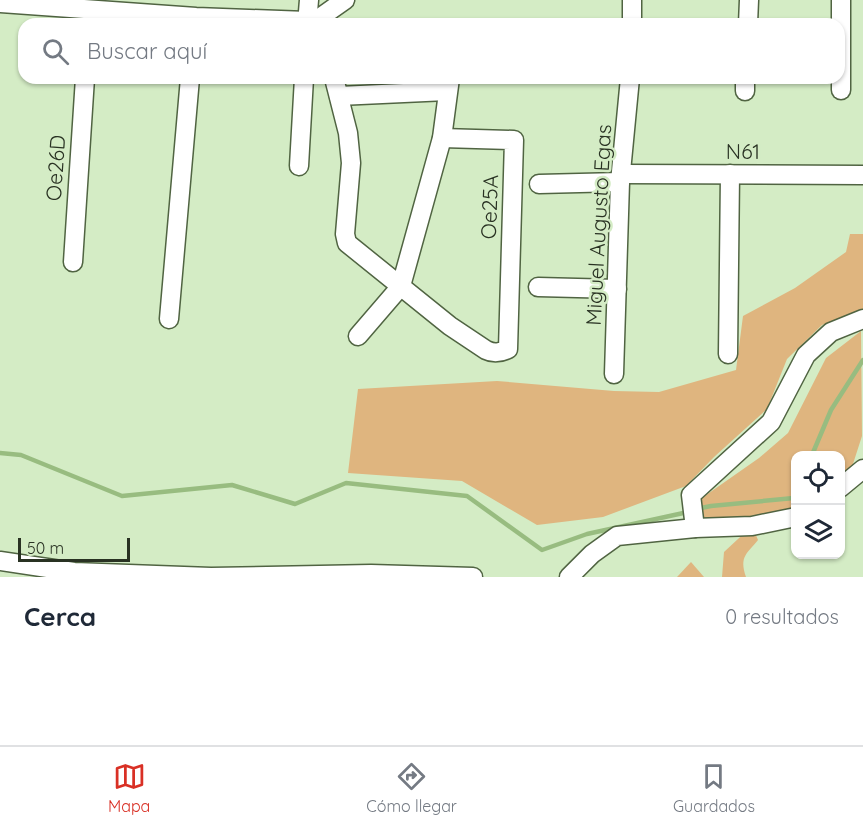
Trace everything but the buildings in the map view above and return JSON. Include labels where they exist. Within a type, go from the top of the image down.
[{"type":"street","points":[[309,0],[312,18]]},
{"type":"street","points":[[319,18],[345,0]]},
{"type":"street","points":[[632,18],[633,0]]},
{"type":"street","points":[[748,18],[749,0]]},
{"type":"street","points":[[841,0],[841,18]]},
{"type":"street","points":[[0,3],[89,11],[254,18]]},
{"type":"street","name":"Oe26D","points":[[73,262],[85,84]]},
{"type":"street","points":[[169,319],[189,84]]},
{"type":"street","points":[[298,166],[304,84]]},
{"type":"street","points":[[336,84],[348,134],[351,163],[345,240],[348,246],[402,286]]},
{"type":"street","name":"Miguel Augusto Egas","points":[[614,374],[621,178],[629,84]]},
{"type":"street","points":[[841,84],[841,90]]},
{"type":"street","points":[[339,96],[449,85],[442,138],[402,286],[358,336]]},
{"type":"street","name":"Oe25A","points":[[402,286],[474,343],[491,352],[503,352],[508,349],[514,140],[442,138]]},
{"type":"street","points":[[728,354],[730,174]]},
{"type":"street","name":"N61","points":[[539,184],[730,174],[863,175]]},
{"type":"street","points":[[538,286],[617,289]]},
{"type":"street","points":[[695,528],[691,495],[771,422],[806,355],[831,332],[863,319]]},
{"type":"street","points":[[845,484],[863,469]]},
{"type":"street","points":[[569,577],[592,554],[617,536],[695,528],[752,526],[791,518]]},
{"type":"street","points":[[0,561],[74,572],[211,577],[371,574],[473,577]]},
{"type":"shaded area","points":[[850,234],[863,234],[863,310],[822,325],[787,359],[767,409],[686,486],[603,517],[537,525],[462,481],[348,473],[358,389],[497,381],[614,391],[659,392],[736,370],[743,316],[795,288],[846,252]]},
{"type":"shaded area","points":[[861,331],[862,436],[852,467],[845,473],[845,451],[791,451],[791,508],[738,520],[703,517],[699,500],[759,458],[788,433],[826,358]]},
{"type":"shaded area","points":[[752,526],[758,540],[745,556],[743,564],[746,577],[722,577],[724,552]]},
{"type":"shaded area","points":[[691,562],[704,577],[677,577]]},
{"type":"waterway","points":[[814,451],[831,410],[863,360]]},
{"type":"waterway","points":[[0,453],[21,455],[122,496],[232,485],[295,504],[346,483],[467,496],[542,550],[587,534],[688,512]]},
{"type":"waterway","points":[[696,509],[791,498]]}]
